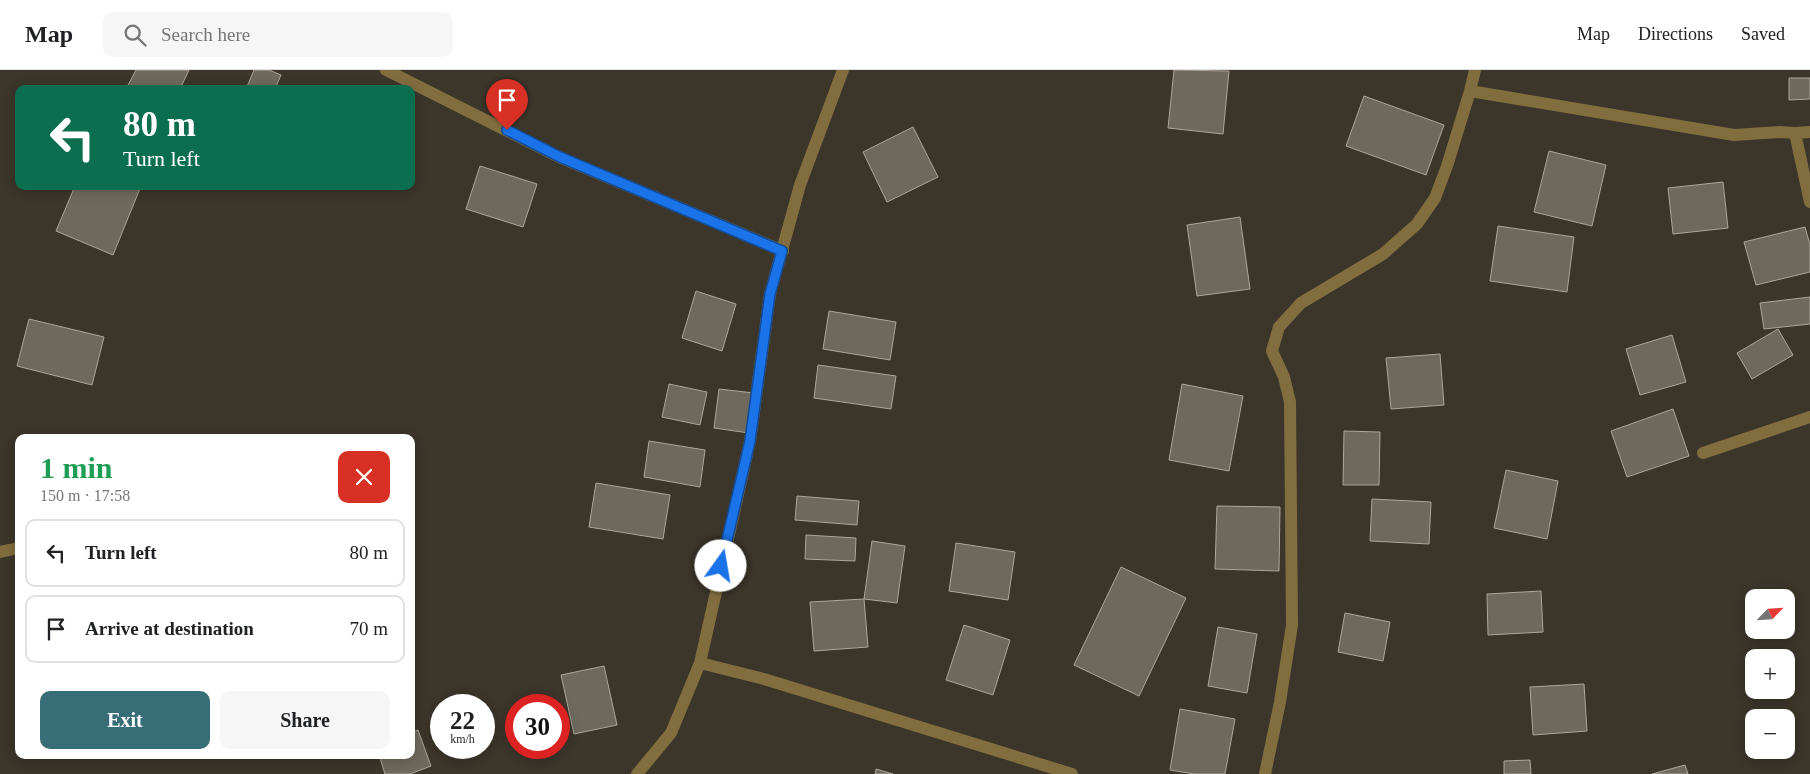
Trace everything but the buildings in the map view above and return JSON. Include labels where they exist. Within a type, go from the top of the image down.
[{"type":"street","points":[[386,70],[560,157],[782,251]]},
{"type":"street","points":[[637,774],[671,733],[700,663],[750,441],[770,294],[800,185],[843,70]]},
{"type":"street","points":[[1265,774],[1280,702],[1292,625],[1290,402],[1284,377],[1272,351],[1279,327],[1301,303],[1383,254],[1417,224],[1434,198],[1447,166],[1475,70]]},
{"type":"street","points":[[1470,91],[1734,135],[1810,132]]},
{"type":"street","points":[[1795,133],[1810,202]]},
{"type":"street","points":[[1703,453],[1810,416]]},
{"type":"street","points":[[0,552],[15,549]]},
{"type":"street","points":[[700,663],[764,679],[1072,774]]},
{"type":"route","points":[[507,130],[560,157],[782,251],[770,294],[750,441],[721,566]]}]
